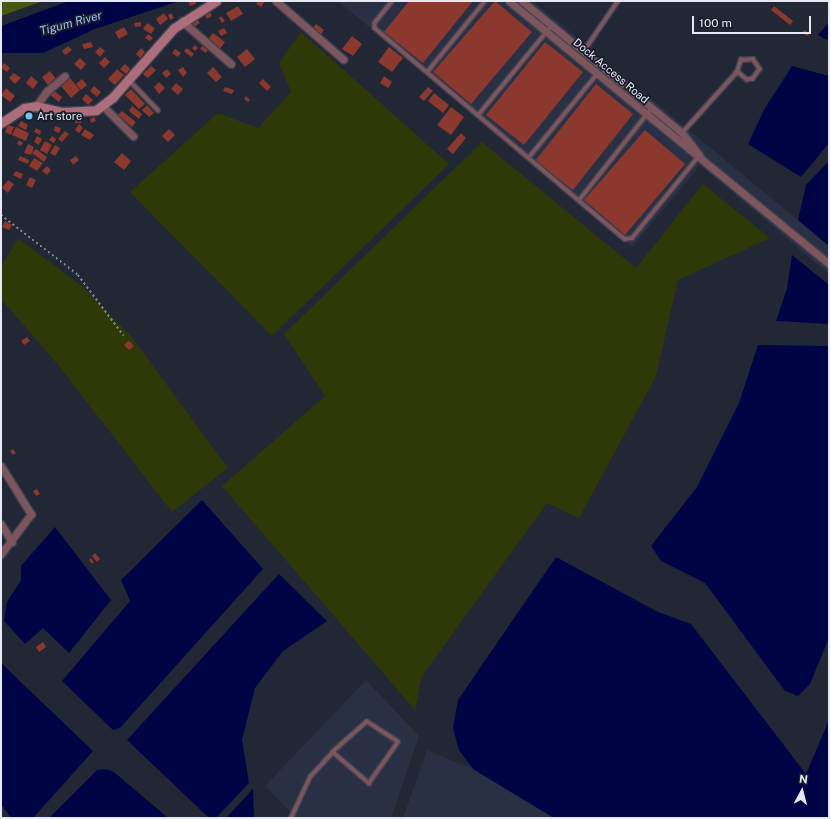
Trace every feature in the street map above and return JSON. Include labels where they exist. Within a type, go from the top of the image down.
[{"type":"street","points":[[1,123],[24,108],[36,106],[84,113],[102,105],[129,79],[182,21],[216,1]]},
{"type":"street","points":[[276,1],[343,59]]},
{"type":"street","name":"Dock Access Road","points":[[510,1],[649,112],[829,264]]},
{"type":"street","name":"Dock Access Road","points":[[522,1],[584,51],[599,71]]},
{"type":"street","points":[[182,21],[231,64]]},
{"type":"street","points":[[36,106],[47,91],[65,76]]},
{"type":"street","points":[[102,105],[133,136]]},
{"type":"street","name":"Dock Access Road","points":[[649,112],[682,133],[699,155]]},
{"type":"street","points":[[1,466],[31,510],[12,542],[1,554]]},
{"type":"street","points":[[1,524],[12,542]]},
{"type":"lane","points":[[393,1],[375,23],[375,28],[530,156],[625,239],[632,238],[699,155]]},
{"type":"lane","points":[[428,71],[485,1]]},
{"type":"lane","points":[[584,51],[618,1]]},
{"type":"lane","points":[[479,114],[552,25]]},
{"type":"lane","points":[[682,133],[737,72],[741,60],[746,58],[758,63],[760,69],[753,79],[741,78],[737,72]]},
{"type":"lane","points":[[530,156],[599,71]]},
{"type":"lane","points":[[129,79],[158,110]]},
{"type":"lane","points":[[580,199],[649,112]]},
{"type":"lane","points":[[291,818],[310,777],[333,752],[367,722],[398,742],[368,783],[333,752]]},
{"type":"path","points":[[1,215],[78,275],[124,336]]},
{"type":"shaded area","points":[[338,1],[533,1],[829,246],[829,274],[700,165],[632,247]]},
{"type":"shaded area","points":[[366,680],[419,736],[391,818],[296,818],[265,786]]},
{"type":"shaded area","points":[[427,750],[473,769],[554,818],[403,818]]},
{"type":"green space","points":[[1,1],[43,1],[1,16]]},
{"type":"green space","points":[[301,32],[449,164],[272,336],[130,192],[218,113],[258,128],[291,92],[279,63]]},
{"type":"green space","points":[[482,142],[636,268],[703,184],[770,238],[678,280],[656,376],[579,518],[547,503],[422,676],[415,710],[222,486],[325,396],[284,334]]},
{"type":"green space","points":[[18,238],[82,286],[131,336],[228,468],[172,512],[59,366],[1,299],[1,267]]},
{"type":"water","name":"Tigum River","points":[[69,1],[179,1],[95,29],[43,53],[1,53],[1,26]]},
{"type":"water","points":[[829,22],[829,41],[818,35]]},
{"type":"water","points":[[792,66],[829,76],[829,143],[801,177],[748,144],[765,108]]},
{"type":"water","points":[[829,161],[829,246],[798,220],[806,185]]},
{"type":"water","points":[[792,255],[829,285],[829,324],[776,321],[787,288]]},
{"type":"water","points":[[758,345],[829,346],[829,638],[810,684],[798,696],[785,691],[705,583],[661,561],[651,546],[697,487],[739,403]]},
{"type":"water","points":[[202,500],[263,569],[120,728],[113,730],[62,681],[130,601],[121,580]]},
{"type":"water","points":[[55,527],[111,600],[69,653],[43,628],[25,644],[4,621],[7,602],[21,580],[21,566]]},
{"type":"water","points":[[556,557],[658,612],[691,624],[806,774],[829,720],[829,818],[554,818],[473,769],[459,750],[453,728],[458,700]]},
{"type":"water","points":[[279,574],[327,621],[283,651],[255,688],[242,740],[249,783],[216,818],[209,818],[127,740]]},
{"type":"water","points":[[1,663],[93,751],[33,818],[11,818],[1,804]]},
{"type":"water","points":[[106,769],[114,772],[168,818],[49,818],[97,770]]},
{"type":"water","points":[[253,789],[254,818],[226,818]]},
{"type":"building","points":[[188,1],[195,1],[196,4],[190,6]]},
{"type":"building","points":[[258,1],[265,1],[261,7],[256,4]]},
{"type":"building","points":[[409,1],[473,1],[423,63],[384,32]]},
{"type":"building","points":[[495,1],[532,32],[471,104],[433,72]]},
{"type":"building","points":[[238,6],[243,14],[231,21],[226,13]]},
{"type":"building","points":[[774,6],[793,21],[790,25],[771,10]]},
{"type":"building","points":[[209,10],[212,16],[207,19],[204,13]]},
{"type":"building","points":[[164,13],[168,19],[160,25],[156,19]]},
{"type":"building","points":[[171,13],[174,18],[170,20],[168,15]]},
{"type":"building","points":[[221,16],[225,21],[222,23],[219,18]]},
{"type":"building","points":[[197,18],[200,23],[194,27],[190,22]]},
{"type":"building","points":[[141,22],[141,26],[135,27],[134,23]]},
{"type":"building","points":[[147,23],[155,28],[151,34],[143,29]]},
{"type":"building","points":[[316,24],[324,30],[321,34],[313,28]]},
{"type":"building","points":[[124,27],[128,34],[119,39],[115,32]]},
{"type":"building","points":[[224,28],[227,33],[221,36],[218,31]]},
{"type":"building","points":[[804,30],[809,33],[808,36],[802,33]]},
{"type":"building","points":[[213,33],[225,42],[220,49],[208,40]]},
{"type":"building","points":[[148,34],[153,38],[150,41],[145,38]]},
{"type":"building","points":[[352,36],[362,44],[353,56],[342,49]]},
{"type":"building","points":[[91,42],[93,47],[84,49],[82,44]]},
{"type":"building","points":[[545,42],[583,72],[524,145],[486,115]]},
{"type":"building","points":[[195,45],[198,48],[195,51],[192,48]]},
{"type":"building","points":[[68,46],[72,50],[65,55],[62,51]]},
{"type":"building","points":[[202,46],[208,50],[206,53],[200,49]]},
{"type":"building","points":[[100,47],[105,51],[100,57],[95,52]]},
{"type":"building","points":[[389,47],[403,58],[392,72],[378,62]]},
{"type":"building","points":[[141,48],[145,52],[140,58],[136,54]]},
{"type":"building","points":[[187,48],[194,54],[191,57],[184,51]]},
{"type":"building","points":[[175,49],[181,53],[178,57],[172,53]]},
{"type":"building","points":[[247,49],[255,59],[245,67],[237,57]]},
{"type":"building","points":[[105,57],[110,62],[104,68],[99,63]]},
{"type":"building","points":[[80,58],[86,64],[81,70],[74,64]]},
{"type":"building","points":[[4,63],[10,68],[7,72],[1,68]]},
{"type":"building","points":[[125,64],[130,69],[126,74],[120,69]]},
{"type":"building","points":[[151,66],[156,70],[148,78],[143,74]]},
{"type":"building","points":[[183,67],[187,73],[183,77],[178,70]]},
{"type":"building","points":[[213,67],[222,77],[216,82],[207,73]]},
{"type":"building","points":[[117,69],[124,75],[115,85],[108,79]]},
{"type":"building","points":[[167,69],[171,74],[166,78],[162,73]]},
{"type":"building","points":[[50,71],[56,79],[48,85],[42,77]]},
{"type":"building","points":[[14,73],[21,78],[15,84],[9,78]]},
{"type":"building","points":[[31,76],[38,82],[33,89],[26,83]]},
{"type":"building","points":[[384,76],[392,82],[388,88],[380,83]]},
{"type":"building","points":[[70,78],[80,90],[71,98],[61,86]]},
{"type":"building","points":[[82,79],[87,85],[81,90],[76,84]]},
{"type":"building","points":[[263,79],[271,87],[267,91],[259,83]]},
{"type":"building","points":[[159,82],[165,88],[159,94],[154,87]]},
{"type":"building","points":[[176,83],[183,89],[178,95],[171,89]]},
{"type":"building","points":[[596,84],[633,114],[573,190],[535,161]]},
{"type":"building","points":[[94,86],[101,92],[97,97],[90,91]]},
{"type":"building","points":[[225,87],[234,90],[232,94],[223,91]]},
{"type":"building","points":[[428,87],[433,91],[424,101],[419,97]]},
{"type":"building","points":[[6,88],[15,96],[10,102],[1,95]]},
{"type":"building","points":[[131,89],[145,104],[139,109],[125,95]]},
{"type":"building","points":[[53,90],[62,97],[59,102],[50,95]]},
{"type":"building","points":[[434,93],[449,105],[443,113],[428,101]]},
{"type":"building","points":[[86,94],[93,100],[88,105],[82,99]]},
{"type":"building","points":[[246,96],[250,100],[248,102],[244,99]]},
{"type":"building","points":[[147,105],[154,113],[149,117],[142,110]]},
{"type":"building","points":[[132,106],[142,114],[139,119],[129,111]]},
{"type":"building","points":[[451,107],[464,117],[451,135],[437,125]]},
{"type":"building","points":[[122,111],[136,122],[132,127],[118,115]]},
{"type":"building","points":[[24,113],[31,116],[30,119],[23,117]]},
{"type":"building","points":[[94,117],[96,121],[91,123],[90,119]]},
{"type":"building","points":[[81,118],[81,123],[75,123],[75,119]]},
{"type":"building","points":[[21,121],[28,125],[26,130],[18,126]]},
{"type":"building","points":[[79,124],[83,128],[79,133],[75,130]]},
{"type":"building","points":[[8,125],[14,127],[11,135],[5,132]]},
{"type":"building","points":[[55,126],[61,128],[59,133],[54,131]]},
{"type":"building","points":[[16,127],[29,133],[26,141],[12,135]]},
{"type":"building","points":[[36,128],[41,131],[40,135],[34,132]]},
{"type":"building","points":[[85,129],[94,135],[90,140],[81,135]]},
{"type":"building","points":[[169,129],[175,135],[168,142],[162,136]]},
{"type":"building","points":[[645,130],[685,164],[625,235],[584,200]]},
{"type":"building","points":[[65,131],[69,134],[62,142],[58,139]]},
{"type":"building","points":[[461,133],[466,138],[453,154],[447,149]]},
{"type":"building","points":[[37,136],[42,139],[39,145],[34,142]]},
{"type":"building","points":[[52,136],[56,139],[54,143],[49,140]]},
{"type":"building","points":[[19,140],[23,143],[21,146],[17,144]]},
{"type":"building","points":[[45,141],[52,145],[47,154],[40,150]]},
{"type":"building","points":[[28,144],[34,147],[31,155],[24,153]]},
{"type":"building","points":[[55,145],[60,148],[55,156],[50,153]]},
{"type":"building","points":[[36,149],[47,157],[44,162],[32,153]]},
{"type":"building","points":[[122,153],[131,161],[124,170],[114,162]]},
{"type":"building","points":[[20,156],[29,160],[28,164],[18,160]]},
{"type":"building","points":[[76,156],[79,160],[73,165],[70,160]]},
{"type":"building","points":[[34,158],[43,163],[37,171],[29,166]]},
{"type":"building","points":[[47,166],[51,170],[47,175],[42,171]]},
{"type":"building","points":[[16,171],[23,174],[21,179],[13,175]]},
{"type":"building","points":[[30,177],[36,180],[32,188],[26,185]]},
{"type":"building","points":[[8,180],[14,184],[8,193],[2,188]]},
{"type":"building","points":[[5,221],[12,225],[9,230],[2,227]]},
{"type":"building","points":[[27,337],[30,341],[24,345],[21,341]]},
{"type":"building","points":[[129,341],[134,346],[129,350],[124,345]]},
{"type":"building","points":[[13,449],[16,453],[13,455],[10,451]]},
{"type":"building","points":[[37,489],[40,494],[36,496],[33,491]]},
{"type":"building","points":[[95,553],[100,559],[97,562],[92,556]]},
{"type":"building","points":[[91,558],[94,562],[92,564],[89,560]]},
{"type":"building","points":[[43,642],[46,647],[39,652],[36,647]]},
{"type":"place","name":"Art store","points":[[29,116]]}]
